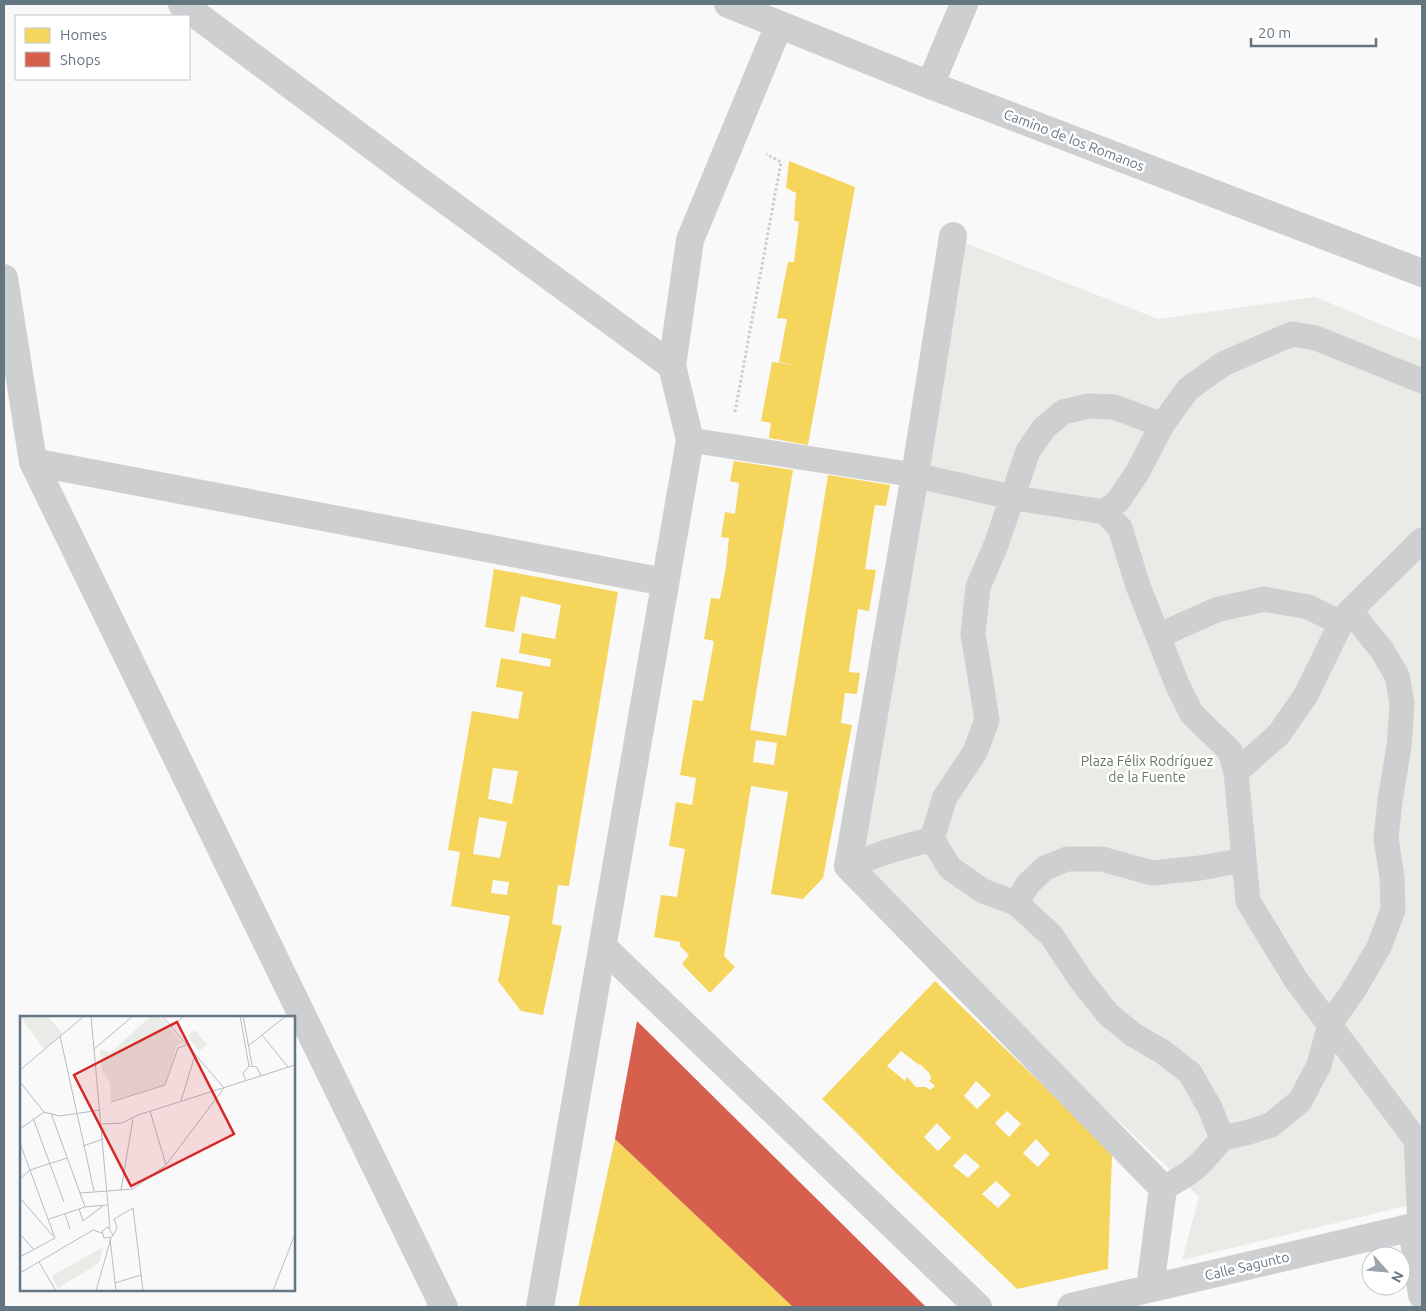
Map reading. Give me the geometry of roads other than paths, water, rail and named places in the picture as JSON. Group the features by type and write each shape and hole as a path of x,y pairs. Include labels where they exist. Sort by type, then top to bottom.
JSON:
{"street":[{"path":"182,4 672,366"},
{"name":"Camino de los Romanos","path":"728,4 930,84 1422,273"},
{"path":"930,84 964,4"},
{"path":"540,1307 690,440 672,366 690,240 779,25"},
{"path":"848,866 915,474 953,236"},
{"path":"4,278 34,462 444,1307"},
{"path":"1105,512 1118,501 1137,473 1162,425 1188,389 1223,364 1292,334 1316,338 1422,381"},
{"path":"1162,425 1114,407 1089,406 1063,412 1044,428 1028,450 996,545 978,587 973,634 986,720 975,752 945,797 932,839 950,868 983,891 1016,903 1050,935 1081,980 1108,1014 1132,1034 1163,1052 1190,1073 1210,1108 1222,1138"},
{"path":"690,440 915,474 1012,497 1105,512 1120,528 1138,586 1177,684 1192,714 1230,751 1236,772 1248,901 1296,980 1416,1140 1422,1295"},
{"path":"34,462 665,582"},
{"path":"1236,772 1279,734 1306,695 1346,617 1422,540"},
{"path":"1158,636 1216,610 1264,599 1308,607 1346,617 1382,650 1397,676 1402,704 1399,747 1386,838 1392,878 1393,910 1378,947 1355,988 1330,1024 1319,1065 1300,1101 1271,1125 1222,1138 1204,1162 1185,1177 1163,1188"},
{"path":"848,866 889,851 932,839"},
{"path":"1016,903 1029,883 1045,868 1066,859 1102,859 1152,873 1200,868 1244,860"},
{"path":"848,866 1163,1188"},
{"path":"603,947 978,1307"},
{"path":"1150,1288 1163,1188"},
{"name":"Calle Sagunto","path":"1071,1307 1418,1226"}],"park label":[{"name":"Plaza Félix Rodríguez de la Fuente","path":"1147,770"}]}
